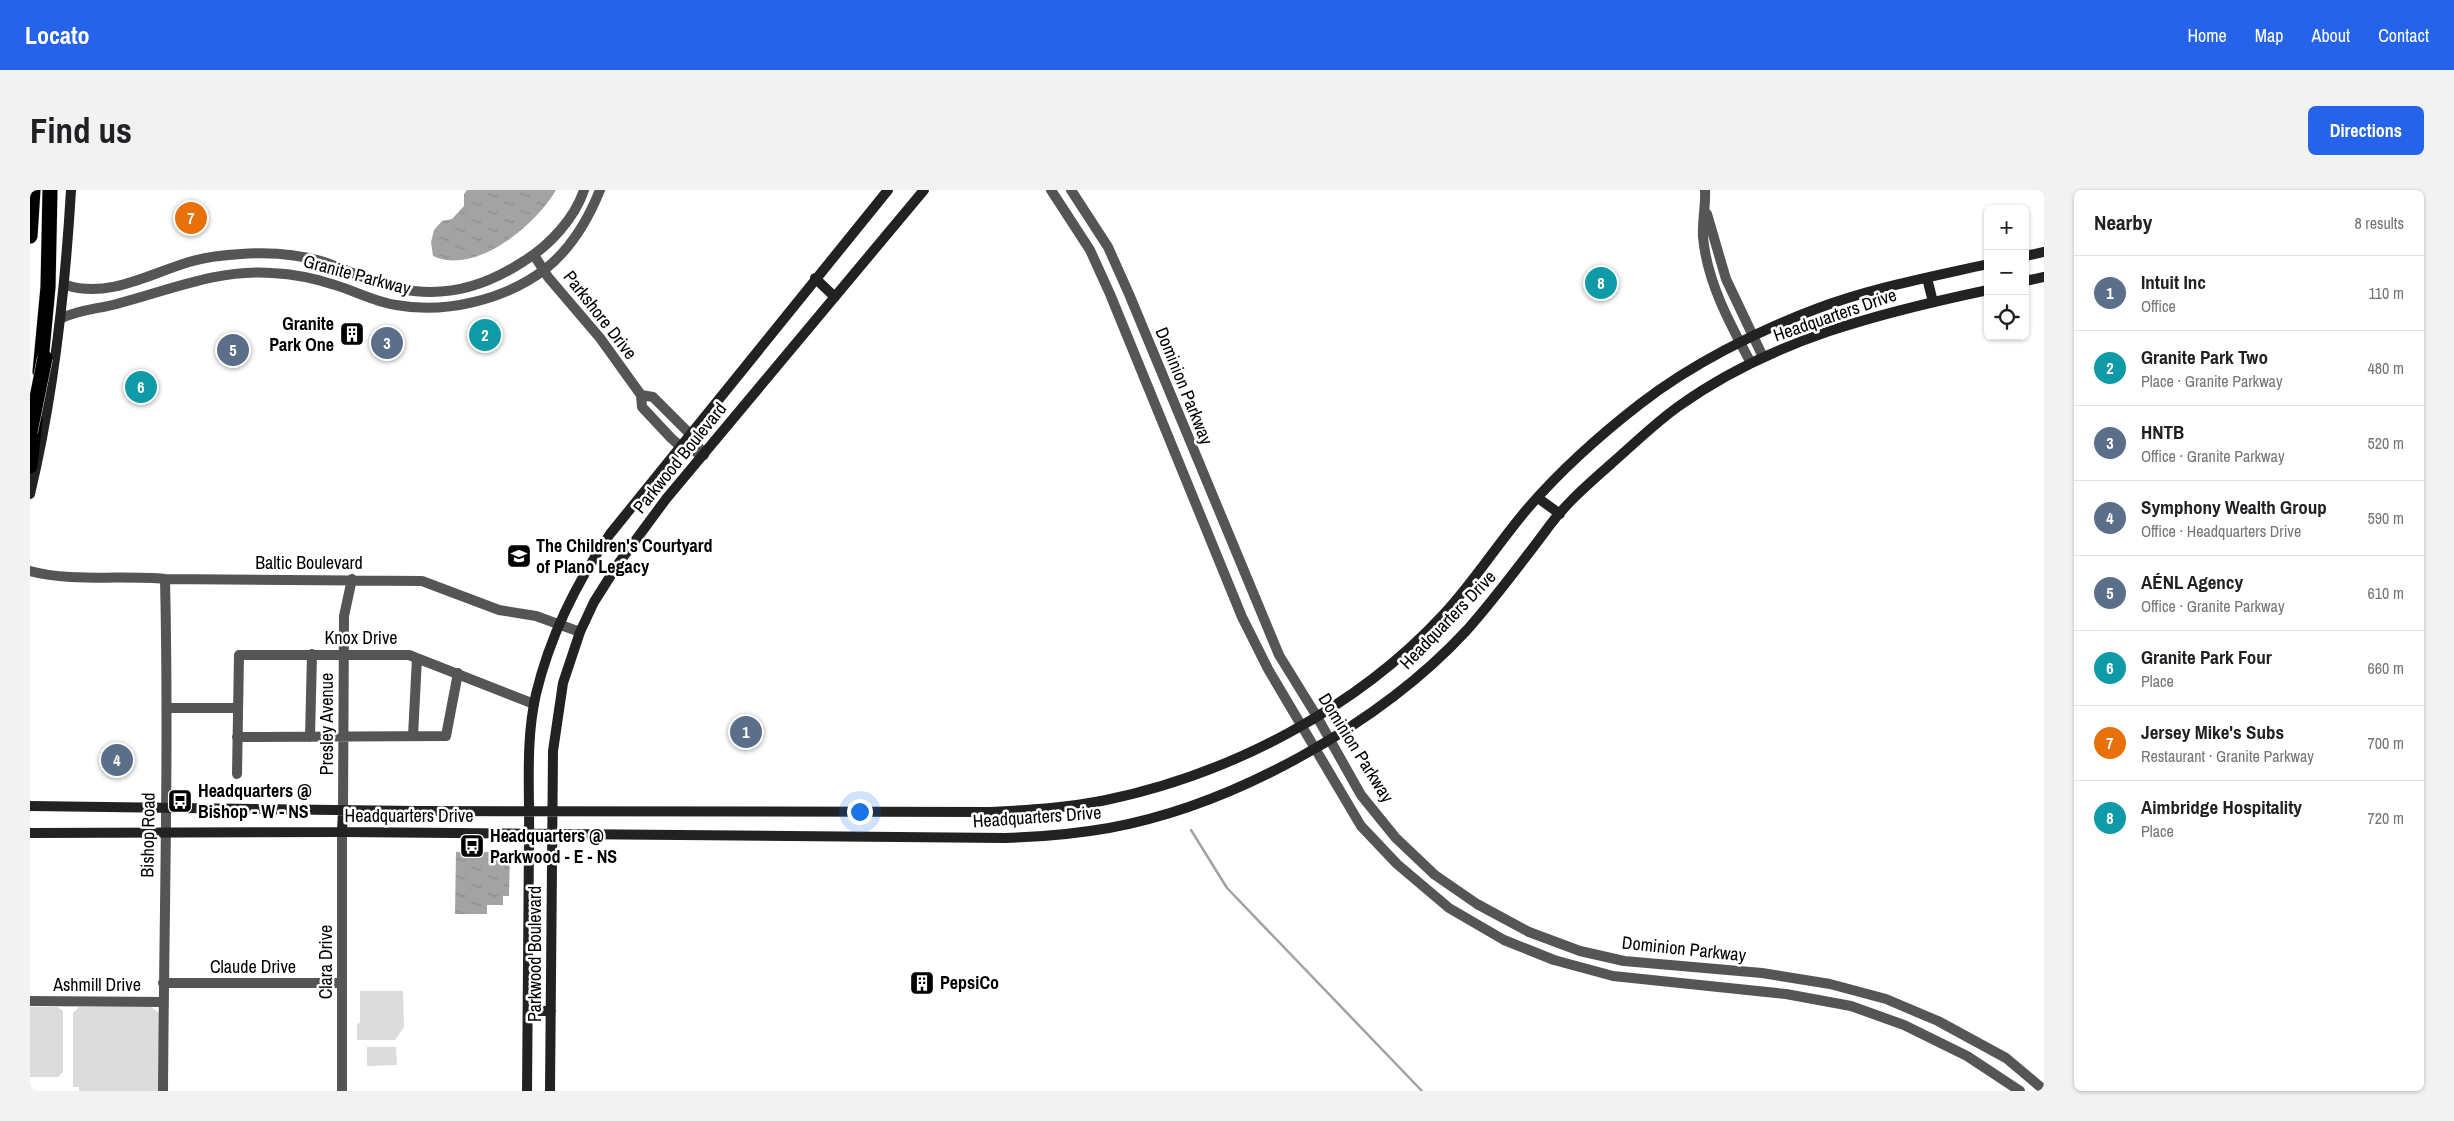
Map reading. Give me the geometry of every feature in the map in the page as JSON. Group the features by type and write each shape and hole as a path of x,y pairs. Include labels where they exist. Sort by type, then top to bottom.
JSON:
{"highway":[{"path":"30,236 33,190"},
{"path":"30,466 48,287 50,190"},
{"path":"30,432 45,358 55,281 59,190"}],"main road":[{"path":"30,494 55,372 66,285 71,190"},
{"name":"Parkwood Boulevard","path":"527,1091 530,756 534,704 544,666 560,624 583,575 599,550 680,446 888,190"},
{"name":"Parkwood Boulevard","path":"550,1091 553,751 565,675 580,632 594,602 629,548 924,190"},
{"path":"2029,255 2044,252"},
{"name":"Headquarters Drive","path":"30,806 343,810 989,812 1056,807 1106,800 1202,771 1244,753 1301,724 1379,674 1430,628 1483,568 1538,498 1590,445 1642,402 1671,382 1753,336 1817,308 1927,278 1984,265"},
{"path":"2029,280 2044,277"},
{"path":"815,278 835,296"},
{"path":"1927,278 1933,302"},
{"name":"Headquarters Drive","path":"30,833 342,832 969,838 1055,835 1112,827 1190,806 1262,776 1315,748 1386,702 1439,658 1492,601 1560,514 1636,441 1677,407 1751,363 1800,341 1858,320 1984,291"},
{"path":"1538,498 1560,514"},
{"path":"342,832 343,810"},
{"path":"528,1011 551,1011"}],"street":[{"name":"Granite Parkway","path":"66,285 79,289 119,286 176,266 210,257 240,254 277,254 322,262 382,284 413,291 447,291 479,285 534,255 559,230 573,212 584,190"},
{"name":"Granite Parkway","path":"62,318 78,310 120,303 183,283 237,273 297,275 335,285 378,301 412,307 448,306 485,299 506,291 544,270 571,242 592,211 600,190"},
{"name":"Dominion Parkway","path":"1051,190 1090,250 1110,294 1262,659 1361,826 1397,864 1449,908 1504,940 1554,960 1613,976 1674,984 1786,994 1851,1006 1904,1025 1967,1056 2020,1091"},
{"name":"Dominion Parkway","path":"1072,190 1108,247 1129,294 1279,656 1316,715 1361,795 1395,837 1435,875 1477,904 1529,932 1580,951 1624,961 1762,973 1830,984 1886,999 1938,1021 2006,1058 2040,1090"},
{"path":"1706,190 1703,234 1705,256 1713,282 1751,363"},
{"path":"1071,220 1086,211"},
{"path":"1706,211 1726,279 1763,357"},
{"name":"Parkshore Drive","path":"534,255 544,270 600,338 641,395 642,407 680,446 704,455"},
{"path":"297,275 300,257"},
{"path":"176,266 183,283"},
{"path":"412,307 413,291"},
{"name":"Parkshore Drive","path":"641,395 652,397 690,434 704,455"},
{"path":"1216,551 1232,544"},
{"name":"Baltic Boulevard","path":"30,571 62,576 422,581 499,610 536,616 580,632"},
{"name":"Bishop Road","path":"163,1091 164,808 168,708 166,578"},
{"name":"Presley Avenue","path":"343,810 344,616 352,579"},
{"path":"310,737 312,654"},
{"name":"Knox Drive","path":"238,708 239,655 312,654 394,654 418,658 534,704"},
{"path":"414,736 418,658"},
{"path":"237,737 446,736 458,673"},
{"path":"168,708 238,708 237,774"},
{"name":"Clara Drive","path":"342,832 342,1091"},
{"path":"1674,984 1675,966"},
{"name":"Claude Drive","path":"163,983 342,983"},
{"path":"1851,1006 1855,991"},
{"name":"Ashmill Drive","path":"30,1001 163,1002"}],"shaded area":[{"path":"360,991 403,991 404,1027 395,1040 357,1040 357,1024 360,1023"},
{"path":"30,1007 57,1007 63,1011 63,1072 58,1077 30,1077"},
{"path":"79,1007 151,1007 159,1013 158,1091 79,1091 79,1087 73,1087 73,1013"},
{"path":"367,1047 396,1047 397,1065 367,1066"}],"water":[{"path":"467,190 556,190 547,204 534,218 503,244 467,259 450,260 433,256 431,242 434,230 442,221 452,219 464,206 464,194"},
{"path":"456,852 510,852 509,896 503,896 503,905 487,905 487,914 455,914"}],"waterway":[{"path":"1191,830 1227,888 1422,1091"}],"place":[{"name":"Jersey Mike's Subs","path":"191,218"},
{"name":"Aimbridge Hospitality","path":"1601,283"},
{"name":"Granite Park One","path":"352,334"},
{"name":"Granite Park Two","path":"485,335"},
{"name":"HNTB","path":"387,343"},
{"name":"AÉNL Agency","path":"233,350"},
{"name":"Granite Park Four","path":"141,387"},
{"name":"The Children's Courtyard of Plano Legacy","path":"519,556"},
{"name":"Intuit Inc","path":"746,732"},
{"name":"Symphony Wealth Group","path":"117,760"},
{"name":"Headquarters @ Bishop - W - NS","path":"180,801"},
{"name":"Headquarters @ Parkwood - E - NS","path":"472,846"},
{"name":"PepsiCo","path":"922,983"}]}
